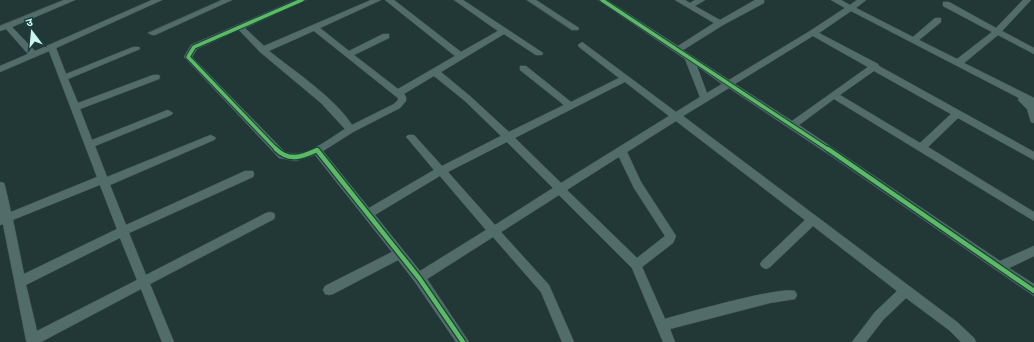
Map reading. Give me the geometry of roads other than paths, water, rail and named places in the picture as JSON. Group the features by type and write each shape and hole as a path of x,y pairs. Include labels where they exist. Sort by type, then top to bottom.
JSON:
{"street":[{"path":"33,54 3,27 71,0"},
{"path":"0,69 156,0"},
{"path":"152,33 228,0"},
{"path":"302,0 194,47 188,57 282,155 291,159 303,157 317,150 350,130 397,106 402,101 402,97 350,54 314,27"},
{"path":"263,50 377,0"},
{"path":"389,0 462,57"},
{"path":"458,0 504,31 539,52"},
{"path":"531,0 575,28"},
{"path":"602,0 728,85 837,155 1034,291"},
{"path":"680,0 720,23"},
{"path":"690,6 701,0"},
{"path":"677,50 720,23 761,0"},
{"path":"835,0 1034,102"},
{"path":"420,278 705,98 813,33 862,0"},
{"path":"936,0 948,2 997,32 1034,51"},
{"path":"958,63 997,32 1028,0 1034,2"},
{"path":"914,40 938,20"},
{"path":"240,27 263,50 331,107 348,125 350,130"},
{"path":"397,94 504,31"},
{"path":"813,33 875,66 1034,156"},
{"path":"350,54 386,36"},
{"path":"582,45 624,79 677,117 952,326 970,342"},
{"path":"51,46 168,342"},
{"path":"63,78 136,50"},
{"path":"689,58 705,98"},
{"path":"792,126 875,66"},
{"path":"523,68 571,106"},
{"path":"435,72 468,99 508,137 636,265 670,342"},
{"path":"75,108 156,77"},
{"path":"368,214 441,171 624,79"},
{"path":"1013,92 1031,108 1034,120"},
{"path":"834,95 1034,217"},
{"path":"89,145 168,113"},
{"path":"920,148 957,113"},
{"path":"410,137 495,230 546,289 568,342"},
{"path":"3,219 104,181 211,138"},
{"path":"317,150 420,278 463,342"},
{"path":"622,151 630,172 671,236 669,240 636,265"},
{"path":"20,282 123,231 249,174"},
{"path":"0,186 3,219 20,282 33,341 270,216"},
{"path":"766,264 813,220"},
{"path":"999,267 1034,251"},
{"path":"329,290 400,253"},
{"path":"858,342 879,316 905,291"},
{"path":"663,325 770,298 791,296"}]}
